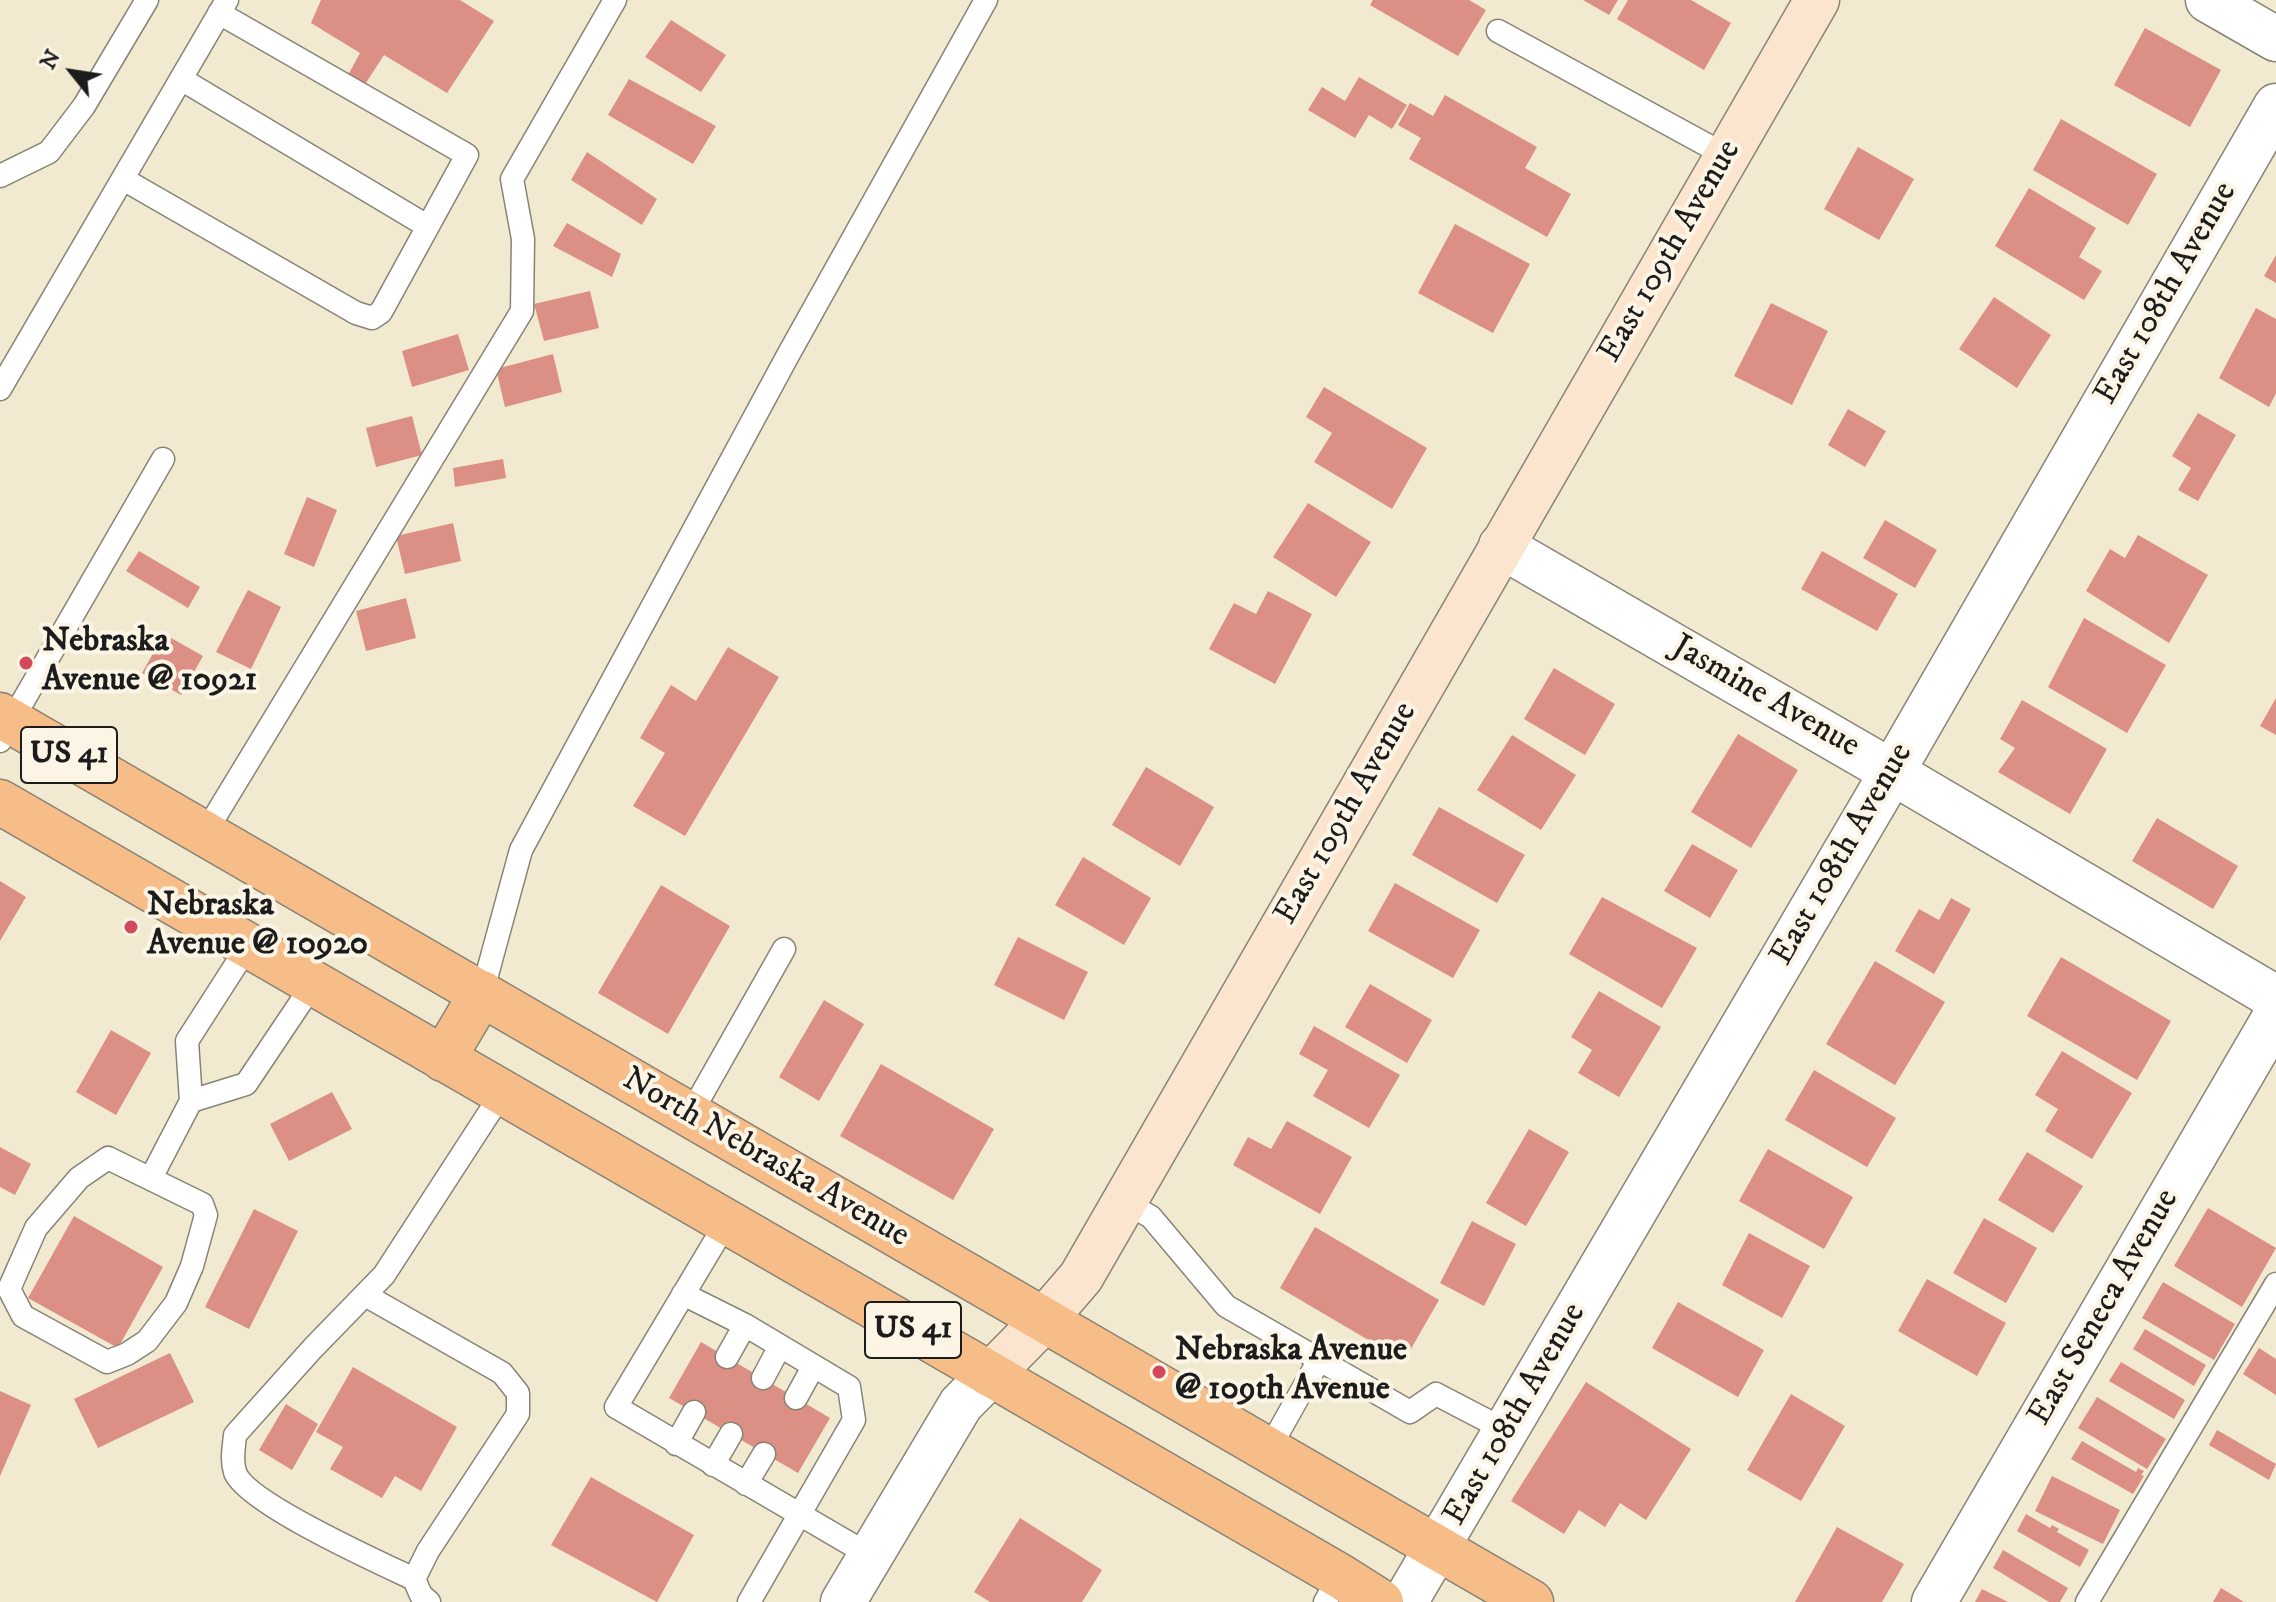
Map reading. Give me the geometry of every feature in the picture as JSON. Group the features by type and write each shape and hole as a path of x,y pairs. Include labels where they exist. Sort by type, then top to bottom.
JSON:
{"main road":[{"name":"North Nebraska Avenue","path":"4,726 205,833 1531,1602"},
{"name":"US 41","path":"0,802 990,1375 1333,1589 1381,1602"},
{"path":"443,1059 482,993"}],"street":[{"name":"East 109th Avenue","path":"843,1602 961,1404 1044,1320 1081,1277 1817,0"},
{"path":"2208,0 2276,39"},
{"name":"East 108th Avenue","path":"1405,1602 1892,772 2276,106"},
{"name":"Jasmine Avenue","path":"1501,546 2276,998"},
{"name":"East Seneca Avenue","path":"1934,1602 2276,1015"}],"lane":[{"path":"0,176 49,152 84,106 147,0"},
{"path":"205,833 522,311 523,239 512,179 615,0"},
{"path":"482,993 521,850 787,357 986,0"},
{"path":"0,389 223,7 467,155 381,312 372,318 356,313 123,179"},
{"path":"1498,31 1727,156"},
{"path":"181,79 427,226"},
{"path":"4,726 163,459"},
{"path":"151,1178 191,1101 187,1041 248,946"},
{"path":"690,1115 784,949"},
{"path":"191,1101 246,1084 313,984"},
{"path":"429,1602 421,1595 414,1579 324,1537 250,1490 235,1474 235,1435 384,1275 502,1093"},
{"path":"108,1158 151,1178 202,1204 206,1215 192,1266 176,1303 147,1341 107,1362 23,1316 9,1289 36,1228 79,1178 108,1158"},
{"path":"1124,1201 1151,1217 1226,1306 1410,1412 1436,1394 1507,1431"},
{"path":"726,1223 616,1407 871,1556"},
{"path":"2087,1602 2276,1284"},
{"path":"683,1294 745,1325 849,1387 854,1420 749,1602"},
{"path":"365,1295 502,1373 518,1393 518,1414 428,1551 414,1579"},
{"path":"727,1357 745,1325"},
{"path":"763,1378 780,1346"},
{"path":"1269,1449 1319,1360"},
{"path":"796,1398 813,1367"},
{"path":"676,1444 694,1412"},
{"path":"713,1465 731,1434"},
{"path":"746,1484 764,1454"}],"building":[{"path":"321,0 460,0 494,21 447,93 384,55 364,86 348,75 360,53 311,23"},
{"path":"1373,0 1469,0 1486,10 1458,56 1370,5"},
{"path":"1583,0 1618,0 1609,15"},
{"path":"1628,0 1691,0 1731,23 1704,70 1617,19"},
{"path":"671,20 726,55 701,92 645,57"},
{"path":"2145,28 2221,70 2190,127 2114,85"},
{"path":"1359,77 1407,105 1392,129 1369,115 1355,138 1308,110 1322,87 1345,101"},
{"path":"629,79 716,126 693,164 608,115"},
{"path":"1445,95 1537,147 1525,168 1571,194 1547,237 1409,159 1421,138 1398,125 1410,103 1433,116"},
{"path":"2061,119 2157,174 2128,225 2033,170"},
{"path":"1858,147 1914,179 1879,240 1824,209"},
{"path":"587,152 657,199 642,225 571,180"},
{"path":"2029,188 2096,228 2079,257 2102,271 2084,300 1995,246"},
{"path":"567,223 621,254 612,277 553,246"},
{"path":"1455,224 1530,264 1493,333 1418,293"},
{"path":"2276,255 2276,283 2264,276"},
{"path":"590,291 599,328 544,341 534,304"},
{"path":"1994,297 2051,335 2017,388 1959,349"},
{"path":"1771,303 1828,331 1792,405 1734,376"},
{"path":"2256,308 2276,319 2276,393 2269,407 2219,378"},
{"path":"458,334 469,370 412,387 402,351"},
{"path":"553,354 562,392 505,407 496,369"},
{"path":"1324,387 1427,448 1392,509 1314,462 1332,433 1306,417"},
{"path":"1848,409 1886,431 1865,467 1828,445"},
{"path":"2198,413 2236,435 2198,501 2178,490 2191,468 2172,456"},
{"path":"412,416 422,455 376,467 366,428"},
{"path":"503,459 506,478 455,487 453,468"},
{"path":"307,497 337,510 314,567 284,554"},
{"path":"1308,503 1371,542 1336,597 1273,557"},
{"path":"1885,520 1937,550 1915,588 1863,558"},
{"path":"453,523 461,561 405,574 396,536"},
{"path":"2138,535 2208,575 2169,643 2086,591 2110,549 2125,558"},
{"path":"139,551 200,587 188,608 126,571"},
{"path":"1822,551 1898,594 1877,631 1801,589"},
{"path":"248,590 281,607 251,669 216,652"},
{"path":"1268,591 1312,614 1275,684 1209,649 1234,603 1256,614"},
{"path":"406,598 416,638 366,651 356,611"},
{"path":"2084,618 2166,665 2127,733 2048,687"},
{"path":"164,634 203,656 181,695 142,673"},
{"path":"728,647 779,677 685,836 633,806 665,753 640,738 671,685 696,701"},
{"path":"1554,668 1615,704 1585,755 1524,719"},
{"path":"2276,698 2276,735 2260,726"},
{"path":"2022,700 2107,749 2070,814 1998,772 2015,748 2000,739"},
{"path":"1738,734 1798,770 1751,848 1691,812"},
{"path":"1512,735 1576,775 1541,830 1477,790"},
{"path":"1146,767 1214,807 1180,866 1112,825"},
{"path":"1439,807 1525,855 1497,903 1412,855"},
{"path":"2157,818 2238,866 2213,909 2132,861"},
{"path":"1692,844 1738,870 1710,918 1664,891"},
{"path":"1083,857 1151,898 1124,945 1055,905"},
{"path":"0,881 26,897 0,941"},
{"path":"1395,883 1480,930 1453,978 1368,931"},
{"path":"661,885 730,926 668,1034 598,993"},
{"path":"1602,897 1697,948 1662,1008 1569,954"},
{"path":"1951,898 1971,909 1934,974 1895,951 1919,909 1939,920"},
{"path":"1018,937 1088,972 1064,1020 994,985"},
{"path":"2061,957 2171,1021 2137,1080 2027,1016"},
{"path":"1875,961 1945,1002 1895,1085 1826,1044"},
{"path":"1370,984 1432,1020 1407,1063 1345,1027"},
{"path":"1599,991 1661,1027 1619,1097 1578,1073 1592,1050 1571,1037"},
{"path":"824,1000 864,1024 819,1101 779,1077"},
{"path":"1314,1026 1400,1075 1369,1128 1313,1096 1328,1070 1299,1054"},
{"path":"111,1030 151,1053 116,1115 76,1092"},
{"path":"2062,1051 2132,1093 2092,1159 2045,1131 2058,1109 2035,1095"},
{"path":"881,1064 994,1129 953,1200 840,1136"},
{"path":"1814,1070 1896,1118 1867,1167 1785,1120"},
{"path":"332,1092 352,1129 289,1161 270,1124"},
{"path":"1287,1121 1352,1157 1320,1214 1233,1165 1248,1137 1271,1149"},
{"path":"1529,1129 1569,1152 1526,1226 1486,1203"},
{"path":"0,1147 31,1164 15,1195 0,1187"},
{"path":"1768,1149 1853,1197 1824,1249 1739,1201"},
{"path":"2027,1152 2083,1186 2053,1233 1998,1200"},
{"path":"2208,1208 2276,1248 2242,1307 2174,1266"},
{"path":"254,1209 298,1231 249,1329 205,1307"},
{"path":"74,1216 163,1267 118,1348 28,1298"},
{"path":"1984,1218 2037,1248 2006,1303 1953,1273"},
{"path":"1472,1221 1516,1244 1484,1306 1440,1283"},
{"path":"1315,1227 1439,1300 1404,1361 1280,1288"},
{"path":"1749,1233 1810,1266 1782,1318 1722,1285"},
{"path":"1927,1279 2006,1323 1977,1376 1898,1331"},
{"path":"2163,1282 2235,1324 2214,1360 2142,1318"},
{"path":"1678,1302 1764,1350 1738,1397 1652,1348"},
{"path":"2145,1329 2206,1365 2194,1386 2133,1349"},
{"path":"701,1342 830,1418 798,1473 669,1398"},
{"path":"2259,1348 2276,1359 2276,1395 2243,1374"},
{"path":"170,1353 194,1402 98,1448 74,1399"},
{"path":"2121,1362 2185,1400 2174,1419 2109,1381"},
{"path":"353,1367 457,1427 421,1491 395,1476 382,1498 330,1469 343,1447 316,1432"},
{"path":"1586,1382 1691,1449 1646,1520 1620,1503 1605,1527 1579,1510 1564,1534 1511,1501"},
{"path":"0,1391 31,1405 0,1476"},
{"path":"1791,1394 1845,1426 1801,1501 1747,1470"},
{"path":"2097,1397 2166,1439 2147,1469 2078,1428"},
{"path":"286,1404 318,1424 292,1470 259,1450"},
{"path":"2217,1430 2276,1464 2269,1480 2209,1445"},
{"path":"2082,1441 2136,1472 2138,1468 2144,1471 2133,1494 2071,1459"},
{"path":"2052,1476 2120,1510 2103,1544 2035,1511"},
{"path":"591,1477 694,1535 657,1602 551,1545"},
{"path":"2026,1514 2050,1528 2052,1525 2059,1529 2057,1532 2089,1550 2080,1567 2017,1531"},
{"path":"1020,1518 1102,1570 1082,1602 990,1602 974,1592"},
{"path":"1837,1527 1904,1564 1882,1602 1795,1602"},
{"path":"2003,1550 2068,1588 2060,1602 2049,1602 1993,1568"},
{"path":"2221,1588 2244,1602 2213,1602"},
{"path":"1982,1589 2008,1602 1975,1602"}],"place":[{"name":"Nebraska Avenue @ 10921","path":"26,663"},
{"name":"Nebraska Avenue @ 10920","path":"131,927"},
{"name":"Nebraska Avenue @ 109th Avenue","path":"1159,1372"}]}
